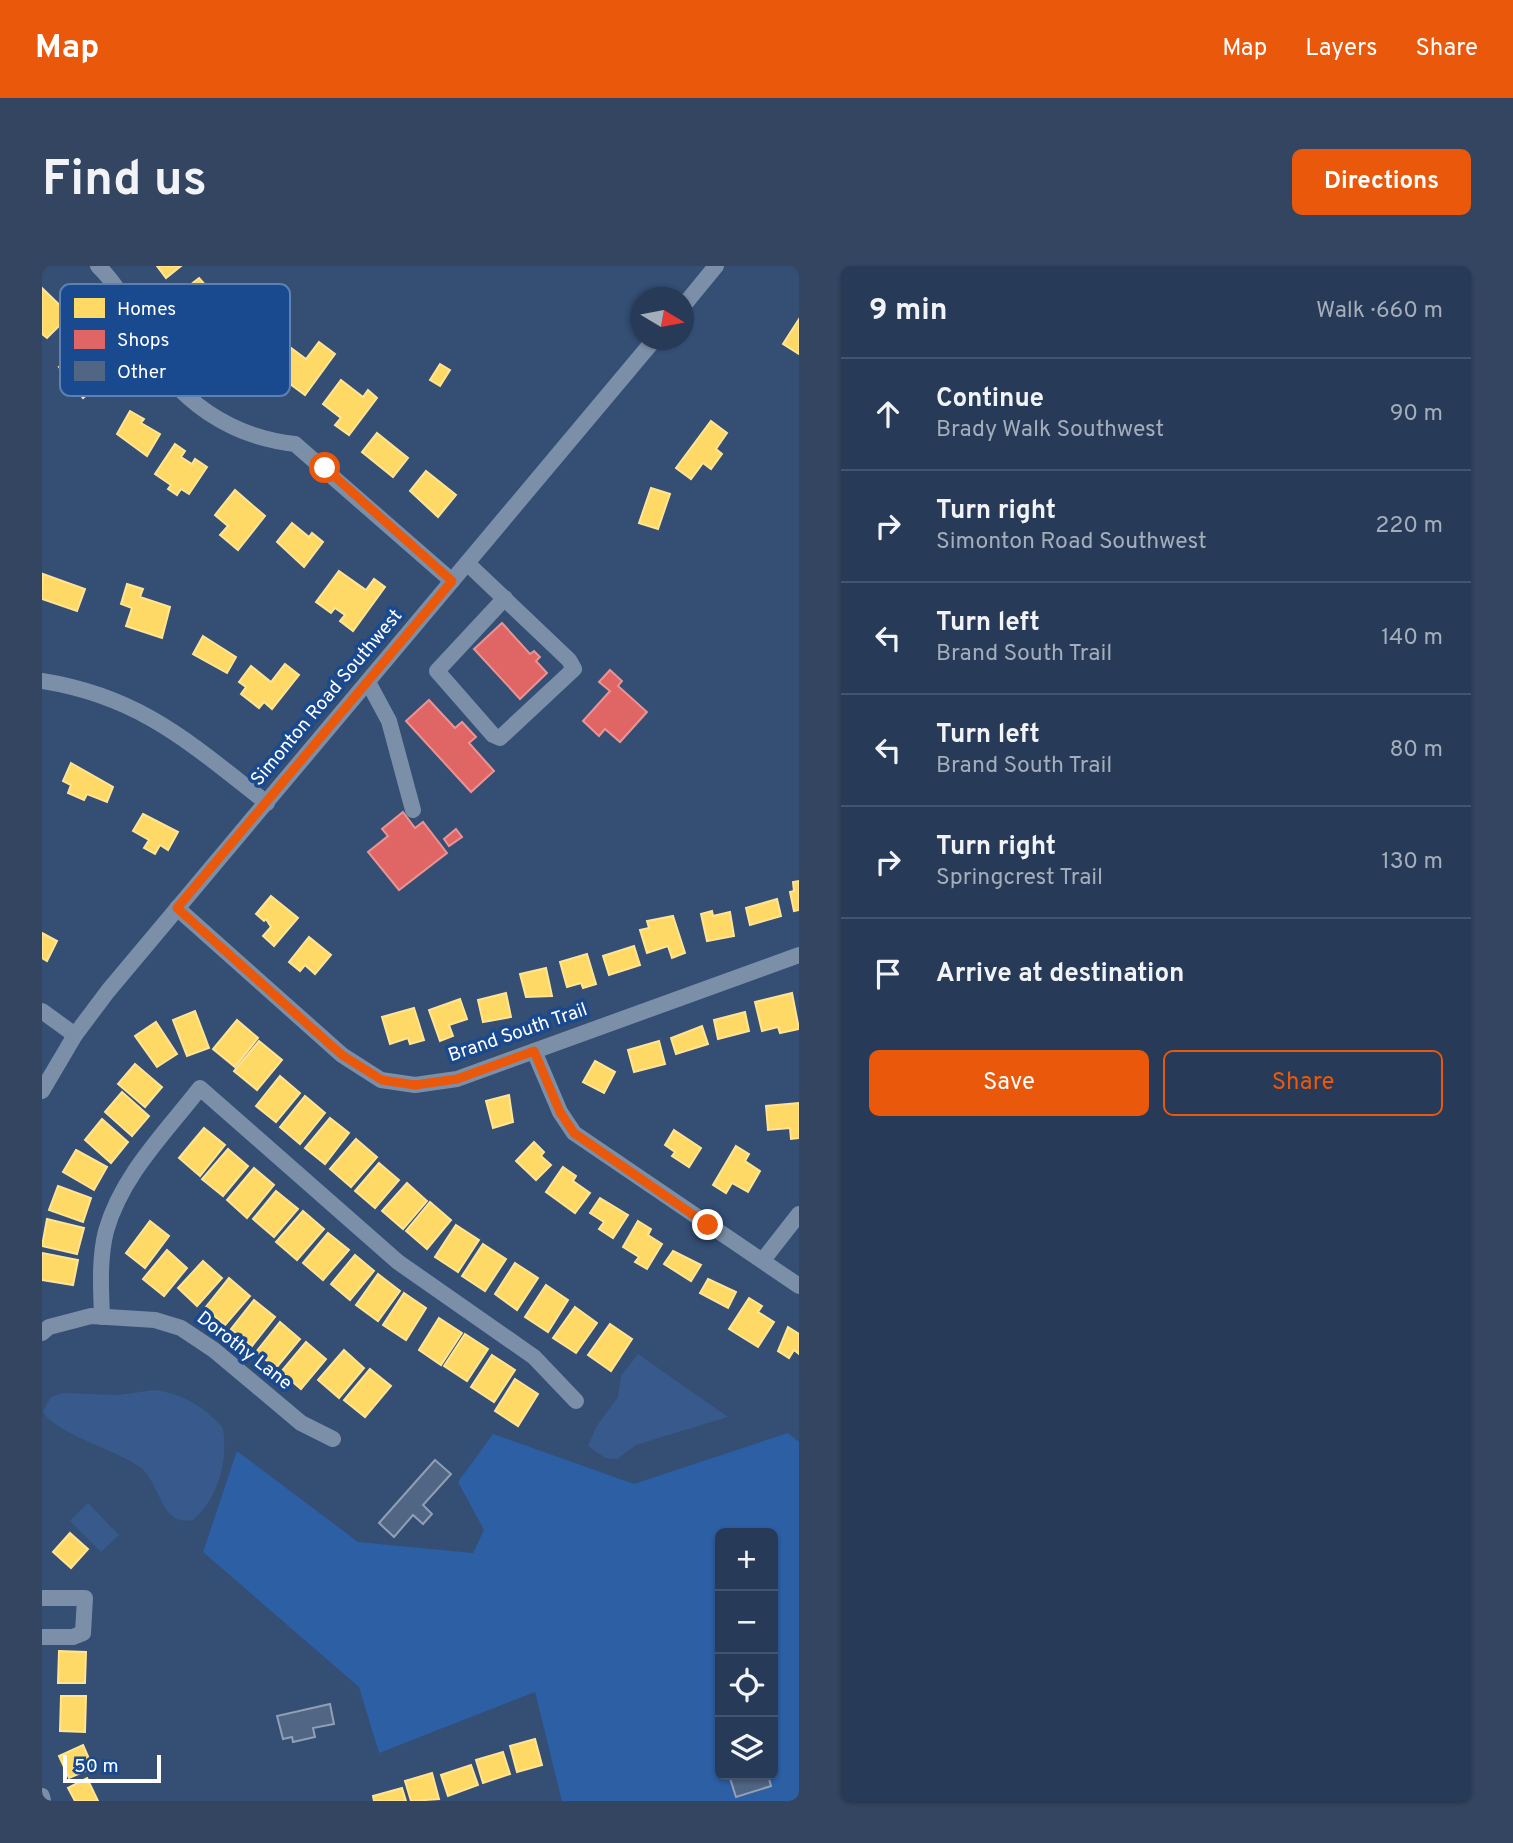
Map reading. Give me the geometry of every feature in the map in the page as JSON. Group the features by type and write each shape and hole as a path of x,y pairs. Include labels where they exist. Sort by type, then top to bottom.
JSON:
{"street":[{"path":"98,266 116,284"},
{"path":"694,292 716,266"},
{"name":"Simonton Road Southwest","path":"42,1091 75,1035 177,908 646,350"},
{"path":"188,396 230,428 268,441 295,444 452,581"},
{"path":"467,563 505,598 569,660 574,669 500,738 493,735 437,671 505,598"},
{"path":"42,681 125,704 158,721 174,730 267,803"},
{"path":"368,682 389,721 413,810"},
{"name":"Brand South Trail","path":"177,908 342,1055 382,1080 415,1085 457,1079 799,955"},
{"path":"42,1011 75,1035"},
{"path":"534,1051 560,1112 574,1133 799,1286"},
{"path":"102,1317 103,1250 122,1193 152,1148 200,1088 398,1262 534,1357 576,1401"},
{"path":"763,1260 799,1214"},
{"name":"Dorothy Lane","path":"42,1333 49,1327 80,1319 102,1317 155,1320 181,1328 214,1350 301,1423 333,1439"},
{"path":"42,1598 85,1598 83,1633 73,1637 42,1637"},
{"path":"42,1796 43,1801"}],"shaded area":[{"path":"638,1354 728,1417 636,1445 617,1459 605,1458 588,1446 596,1427 618,1397 621,1376"},
{"path":"155,1390 192,1402 223,1428 224,1453 220,1478 209,1501 193,1520 182,1520 167,1511 148,1475 141,1468 59,1427 43,1411 51,1397 62,1393 118,1395"},
{"path":"788,1433 799,1442 799,1801 562,1801 535,1692 379,1753 359,1687 203,1552 237,1451 358,1542 473,1553 484,1530 458,1482 493,1434 634,1484"},
{"path":"88,1503 119,1535 101,1552 70,1521"}],"building: Homes":[{"path":"157,266 181,266 166,278"},
{"path":"199,278 204,284 191,284"},
{"path":"42,288 60,305 60,325 47,338 42,334"},
{"path":"799,319 799,354 783,344"},
{"path":"319,342 335,354 305,395 290,384 290,349 306,359"},
{"path":"440,364 450,370 440,386 430,380"},
{"path":"341,380 363,397 368,390 377,398 349,435 335,425 341,418 323,404"},
{"path":"130,411 144,419 141,423 160,434 147,456 117,434"},
{"path":"711,421 727,433 716,449 722,454 711,469 703,463 691,479 676,468"},
{"path":"377,433 408,458 393,477 362,452"},
{"path":"175,444 185,451 181,457 192,464 195,459 207,467 189,494 181,489 177,495 168,489 171,485 155,474"},
{"path":"426,471 456,495 438,517 410,491"},
{"path":"651,488 670,494 658,529 639,523"},
{"path":"235,490 265,516 238,550 220,535 228,526 215,515"},
{"path":"292,523 309,537 312,533 323,542 304,567 277,542"},
{"path":"339,571 366,590 374,579 385,587 353,631 340,621 345,615 335,608 331,613 316,602"},
{"path":"43,574 85,589 77,611 42,599"},
{"path":"127,584 143,589 140,597 170,607 162,638 126,626 132,608 121,604"},
{"path":"203,636 236,657 227,673 193,654"},
{"path":"285,664 299,675 272,709 264,702 259,708 241,694 246,687 239,682 251,666 271,682"},
{"path":"71,763 113,787 107,802 87,794 84,800 68,793 71,785 63,781"},
{"path":"143,814 178,832 168,850 160,845 155,854 144,848 149,840 133,831"},
{"path":"799,881 799,910 794,911 790,892 794,891 793,882"},
{"path":"271,896 298,918 274,946 263,936 271,927 266,919 264,921 256,914"},
{"path":"777,899 781,916 750,925 746,908"},
{"path":"712,911 713,916 730,912 734,936 707,941 701,914"},
{"path":"673,916 685,953 672,958 668,946 647,953 640,930 649,928 647,921"},
{"path":"42,933 57,941 47,961 42,958"},
{"path":"309,937 331,955 315,974 305,965 300,971 289,962"},
{"path":"634,946 640,965 609,975 603,956"},
{"path":"587,954 596,984 583,988 581,983 567,987 560,962"},
{"path":"546,968 552,996 526,997 520,974"},
{"path":"506,993 511,1017 483,1022 478,1000"},
{"path":"792,993 799,1029 780,1033 778,1027 762,1031 755,1002"},
{"path":"460,999 467,1019 449,1025 453,1036 440,1041 429,1010"},
{"path":"414,1008 424,1040 410,1044 408,1038 390,1044 382,1017"},
{"path":"195,1011 209,1048 187,1056 173,1020"},
{"path":"745,1012 749,1031 718,1039 714,1020"},
{"path":"237,1020 258,1038 235,1067 213,1049"},
{"path":"156,1022 177,1054 157,1067 135,1036"},
{"path":"702,1026 708,1044 676,1054 671,1038"},
{"path":"259,1041 282,1060 257,1090 234,1071"},
{"path":"659,1041 665,1064 634,1072 628,1050"},
{"path":"595,1061 615,1072 604,1093 583,1082"},
{"path":"135,1064 162,1087 145,1107 118,1084"},
{"path":"280,1076 300,1093 276,1122 256,1106"},
{"path":"122,1092 149,1116 132,1136 105,1112"},
{"path":"509,1095 513,1122 493,1128 486,1101"},
{"path":"305,1096 325,1113 300,1144 280,1127"},
{"path":"799,1103 799,1138 791,1139 790,1128 768,1130 766,1106"},
{"path":"330,1118 349,1133 325,1164 305,1148"},
{"path":"102,1119 128,1142 111,1163 85,1140"},
{"path":"204,1128 225,1145 200,1176 179,1158"},
{"path":"674,1130 701,1148 689,1167 672,1156 675,1152 665,1145"},
{"path":"356,1139 377,1157 351,1187 330,1169"},
{"path":"534,1142 544,1152 541,1156 551,1165 536,1180 516,1161"},
{"path":"736,1146 749,1154 745,1161 760,1171 748,1192 732,1183 726,1193 713,1185"},
{"path":"228,1149 248,1166 223,1196 202,1179"},
{"path":"76,1150 107,1167 94,1190 63,1172"},
{"path":"379,1163 399,1180 375,1208 355,1191"},
{"path":"563,1167 576,1176 573,1181 590,1193 575,1213 546,1192"},
{"path":"254,1168 274,1185 247,1218 227,1200"},
{"path":"407,1183 427,1201 403,1229 382,1211"},
{"path":"58,1186 91,1198 83,1222 49,1210"},
{"path":"276,1191 298,1209 274,1237 253,1219"},
{"path":"600,1198 628,1215 613,1238 599,1229 604,1222 590,1213"},
{"path":"430,1202 451,1220 427,1249 406,1231"},
{"path":"303,1211 324,1229 297,1260 276,1242"},
{"path":"47,1219 84,1228 77,1254 42,1246"},
{"path":"150,1221 169,1236 145,1268 126,1253"},
{"path":"638,1221 651,1229 648,1235 662,1244 647,1269 635,1262 639,1257 623,1247"},
{"path":"456,1225 479,1240 458,1272 435,1257"},
{"path":"328,1233 349,1250 323,1280 303,1263"},
{"path":"483,1244 506,1259 485,1291 462,1276"},
{"path":"167,1250 187,1268 164,1296 143,1279"},
{"path":"673,1251 701,1265 691,1281 664,1264"},
{"path":"42,1253 78,1260 73,1285 42,1280"},
{"path":"355,1255 374,1271 350,1300 331,1284"},
{"path":"203,1261 222,1278 197,1306 178,1288"},
{"path":"515,1263 538,1278 517,1310 495,1294"},
{"path":"378,1274 400,1291 378,1321 356,1305"},
{"path":"229,1278 250,1296 225,1325 205,1308"},
{"path":"708,1279 736,1292 728,1308 700,1293"},
{"path":"546,1285 568,1300 548,1332 525,1317"},
{"path":"404,1293 426,1308 406,1340 383,1325"},
{"path":"749,1298 762,1306 758,1312 774,1322 758,1347 729,1329"},
{"path":"254,1300 275,1317 252,1346 231,1329"},
{"path":"575,1307 597,1323 576,1353 553,1338"},
{"path":"439,1318 462,1333 441,1365 419,1350"},
{"path":"280,1322 300,1339 276,1368 256,1352"},
{"path":"610,1324 632,1339 611,1371 588,1355"},
{"path":"788,1327 799,1334 799,1354 794,1350 789,1358 778,1351"},
{"path":"465,1334 488,1349 467,1381 444,1366"},
{"path":"306,1342 326,1359 301,1389 281,1372"},
{"path":"344,1350 364,1368 339,1398 318,1380"},
{"path":"492,1355 515,1370 494,1402 471,1387"},
{"path":"370,1369 391,1386 365,1417 344,1400"},
{"path":"515,1379 538,1394 518,1426 495,1411"},
{"path":"70,1533 88,1549 71,1568 53,1552"},
{"path":"59,1651 86,1652 85,1683 58,1683"},
{"path":"61,1696 86,1696 85,1732 60,1731"},
{"path":"535,1739 542,1765 517,1772 510,1746"},
{"path":"83,1745 93,1768 69,1778 59,1756"},
{"path":"503,1752 510,1774 483,1783 476,1760"},
{"path":"471,1765 478,1785 448,1796 441,1775"},
{"path":"432,1773 439,1799 411,1801 405,1781"},
{"path":"87,1778 98,1801 75,1801 68,1788"},
{"path":"402,1788 406,1801 374,1801 373,1796"}],"building: Shops":[{"path":"502,623 530,654 534,651 540,657 536,661 547,673 520,699 474,649"},
{"path":"610,670 622,681 618,686 647,712 620,742 605,729 599,736 583,721 610,691 599,682"},
{"path":"429,700 455,728 462,722 476,737 469,743 494,771 471,792 406,721"},
{"path":"403,812 415,828 423,822 447,853 399,890 368,852 388,836 382,829"},
{"path":"456,829 462,837 449,846 444,839"}],"building: Other":[{"path":"435,1460 451,1474 423,1505 432,1514 423,1524 413,1515 394,1537 379,1523"},
{"path":"330,1704 334,1724 313,1728 315,1737 293,1742 292,1737 283,1739 277,1716"},
{"path":"731,1780 769,1780 771,1786 736,1797"}],"route":[{"path":"325,468 452,581 177,908 224,953 342,1055 382,1080 415,1085 457,1079 534,1051 560,1112 574,1133 708,1225"}]}
